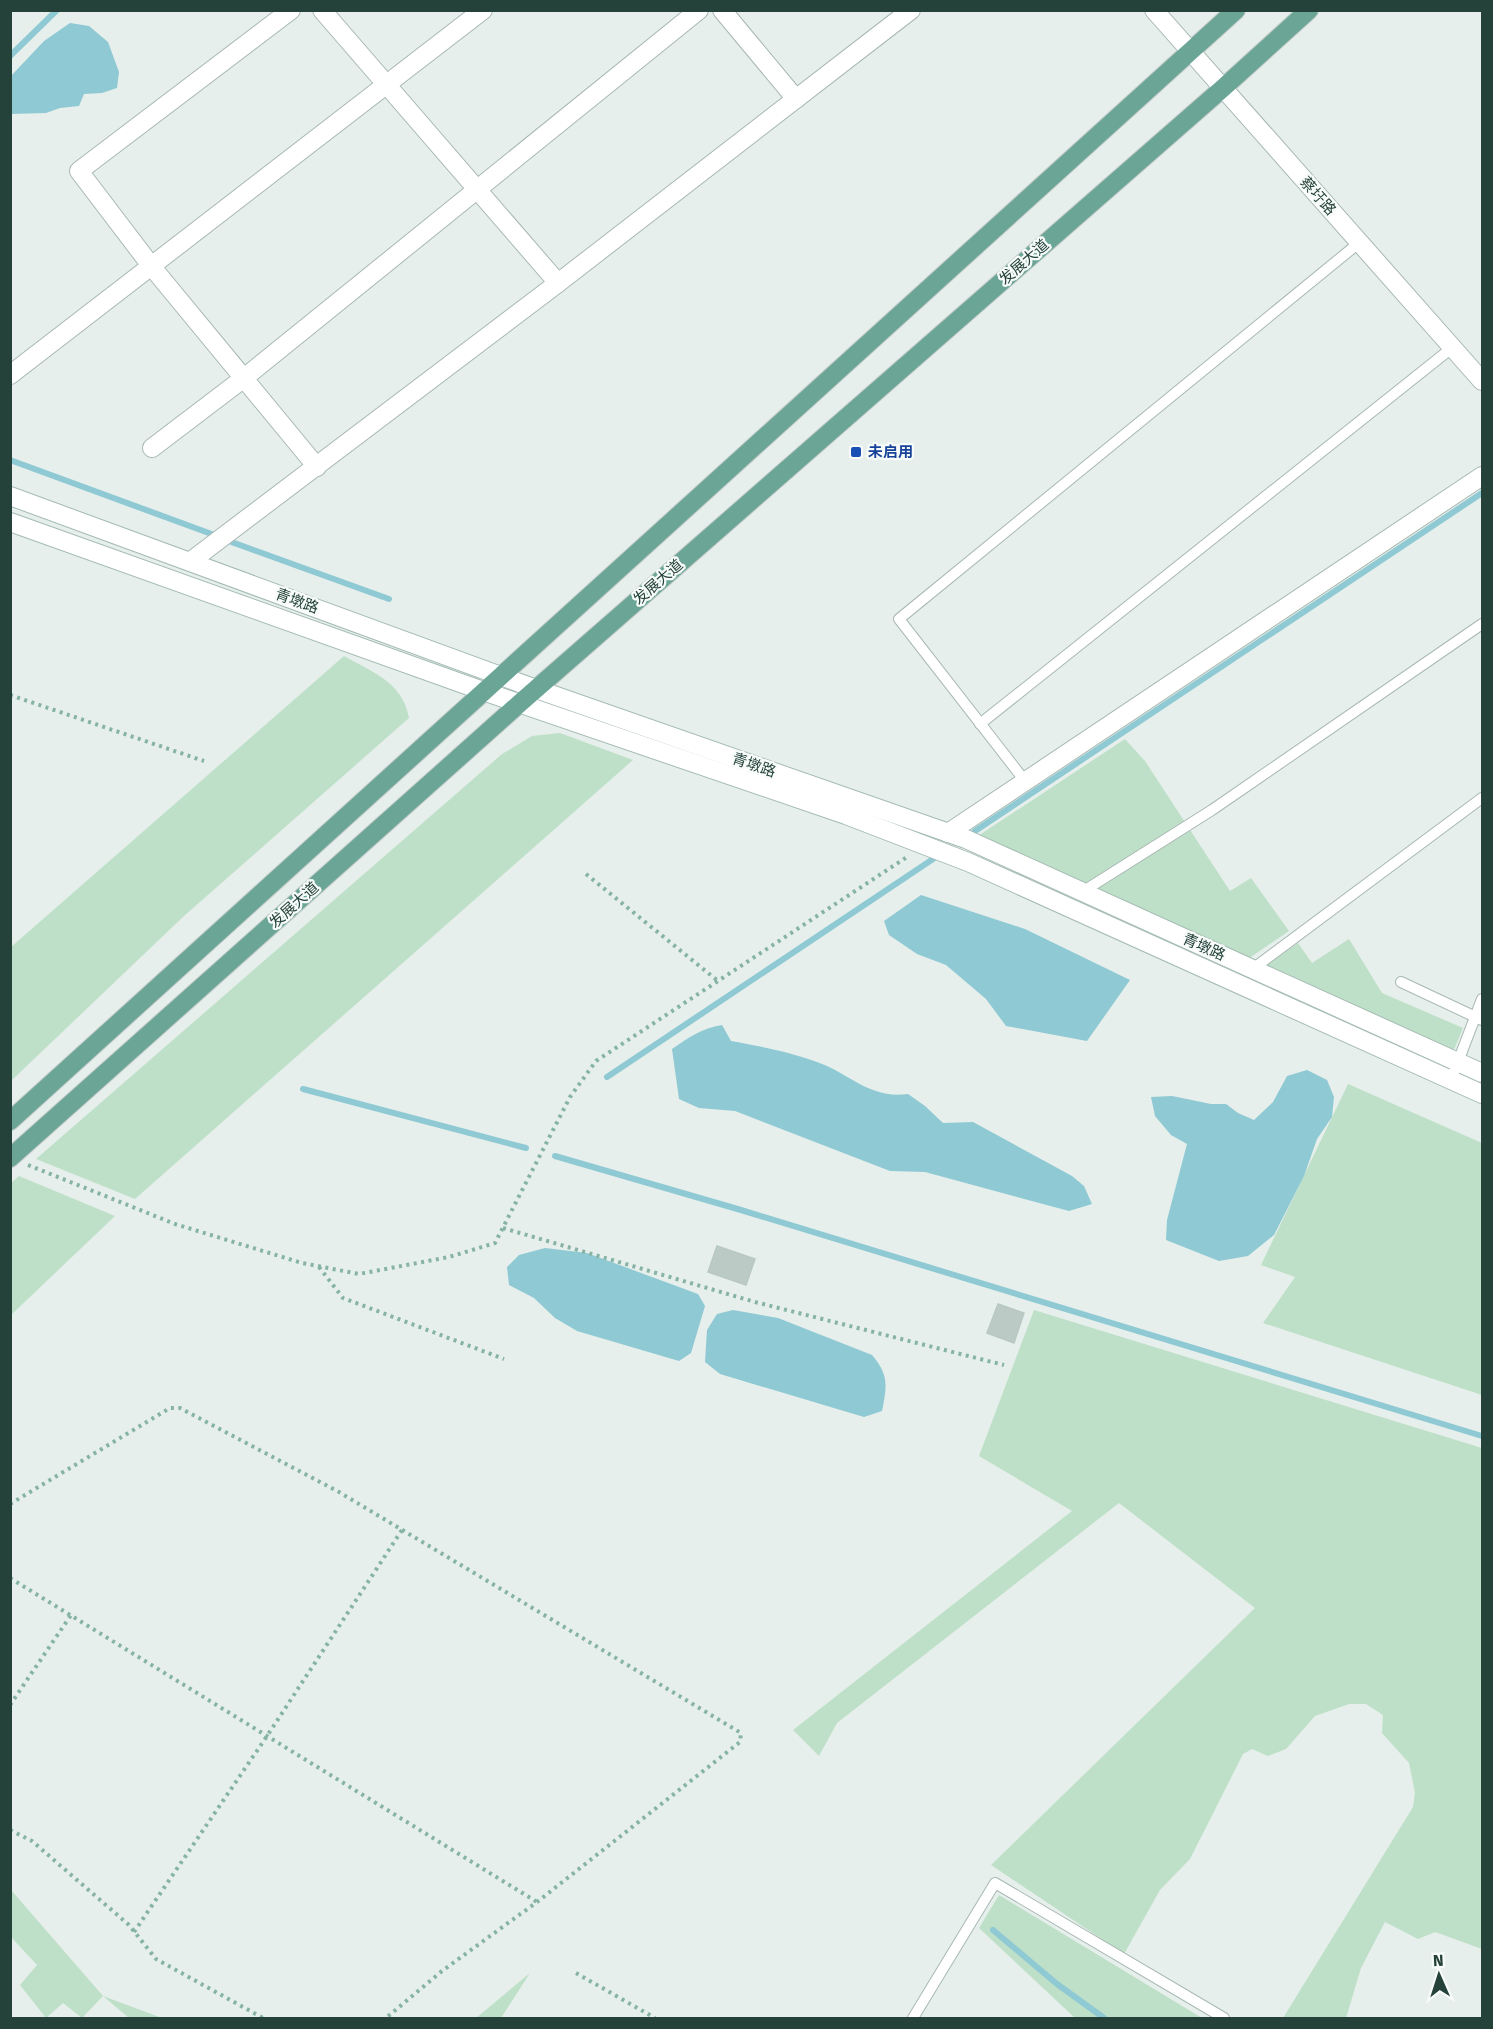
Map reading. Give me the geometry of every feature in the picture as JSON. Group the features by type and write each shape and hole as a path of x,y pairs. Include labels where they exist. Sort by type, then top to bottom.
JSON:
{"main road":[{"name":"发展大道","path":"10,1121 1236,10"},
{"name":"发展大道","path":"11,1158 520,703 1223,88 1309,10"}],"street":[{"path":"291,10 79,171 152,267 317,467"},
{"path":"322,10 558,283"},
{"path":"10,375 483,10"},
{"path":"152,448 244,378 699,10"},
{"path":"722,10 796,99"},
{"path":"191,561 558,283 911,10"},
{"name":"蔡圩路","path":"1154,10 1482,381"},
{"path":"948,833 1482,476"},
{"name":"青墩路","path":"10,496 536,689 948,833 1482,1073"},
{"name":"青墩路","path":"10,522 483,691 846,815 925,845 968,862 1482,1094"}],"lane":[{"path":"1025,781 899,619 1360,242"},
{"path":"980,724 1453,347"},
{"path":"1086,894 1090,887 1212,810 1482,624"},
{"path":"1235,982 1482,798"},
{"path":"1401,982 1479,1019"},
{"path":"1451,1080 1479,1019 1482,999"},
{"path":"913,2019 995,1883 1224,2019"}],"path":[{"path":"10,695 204,761"},
{"path":"11,1158 175,1224 302,1263 359,1274 449,1257 495,1243 570,1097 596,1061 925,845"},
{"path":"586,874 718,981"},
{"path":"503,1227 755,1302 1004,1365"},
{"path":"318,1266 343,1298 504,1359"},
{"path":"10,1504 170,1408 180,1408 339,1492 741,1733 740,1742 537,1902 442,1971 386,2019"},
{"path":"134,1932 267,1736 402,1530"},
{"path":"10,1578 537,1902"},
{"path":"10,1705 71,1615"},
{"path":"10,1830 32,1841 134,1932 156,1959 263,2019"},
{"path":"576,1973 655,2019"}],"green space":[{"path":"344,656 385,679 400,695 409,718 184,916 11,1081 11,947"},
{"path":"560,733 633,760 135,1199 36,1159 502,754 532,736"},
{"path":"1125,739 1145,761 1230,891 1251,878 1289,931 1248,959 978,836"},
{"path":"1349,939 1382,993 1463,1028 1453,1052 1265,966 1298,943 1312,963"},
{"path":"1348,1084 1482,1143 1482,1395 1263,1323 1295,1277 1261,1265"},
{"path":"19,1176 115,1216 11,1315 11,1183"},
{"path":"1034,1310 1482,1448 1482,1949 1435,1932 1418,1939 1385,1922 1361,1968 1346,2018 1283,2018 1413,1807 1415,1793 1409,1763 1382,1733 1383,1715 1366,1704 1349,1704 1315,1716 1286,1749 1268,1756 1252,1749 1243,1754 1190,1859 1160,1890 1124,1954 991,1865 1255,1608 1119,1503 837,1723 819,1756 793,1730 1072,1511 979,1456"},
{"path":"11,1890 103,1996 82,2018 63,2003 46,2018 20,1985 37,1965 11,1937"},
{"path":"999,1895 1202,2018 1075,2018 979,1928"},
{"path":"530,1973 501,2018 476,2018"},
{"path":"103,1996 162,2018 129,2018"}],"water":[{"path":"70,23 89,26 108,42 119,72 117,88 102,93 84,94 79,106 60,108 46,113 11,114 11,76 44,41"},
{"path":"921,895 1025,929 1130,980 1087,1041 1006,1026 986,999 946,965 917,954 889,935 884,921"},
{"path":"722,1025 731,1041 806,1058 882,1093 908,1094 943,1123 973,1122 1072,1176 1084,1186 1092,1204 1069,1211 925,1172 890,1171 735,1111 699,1108 679,1099 672,1049 702,1031"},
{"path":"1307,1070 1327,1080 1334,1097 1332,1117 1317,1139 1304,1176 1274,1235 1248,1256 1219,1261 1166,1240 1167,1220 1187,1144 1171,1135 1155,1116 1151,1097 1172,1096 1211,1104 1226,1104 1238,1113 1254,1120 1273,1102 1287,1076"},
{"path":"545,1248 587,1253 698,1294 705,1306 691,1353 679,1361 577,1331 555,1318 534,1298 509,1285 507,1267 519,1255"},
{"path":"733,1310 778,1318 872,1355 884,1375 885,1395 882,1411 864,1417 720,1374 705,1362 707,1330 717,1314"}],"building":[{"path":"717,1246 755,1259 746,1285 708,1272"},
{"path":"998,1304 1024,1313 1014,1343 987,1333"}],"waterway":[{"path":"10,56 57,10"},
{"path":"10,460 217,536"},
{"path":"975,831 1482,493"},
{"path":"226,540 389,599"},
{"path":"607,1077 933,859"},
{"path":"303,1089 526,1148"},
{"path":"555,1156 741,1210 1482,1436"},
{"path":"993,1930 1057,1984 1104,2018"}],"place":[{"name":"未启用","path":"856,452"}]}
